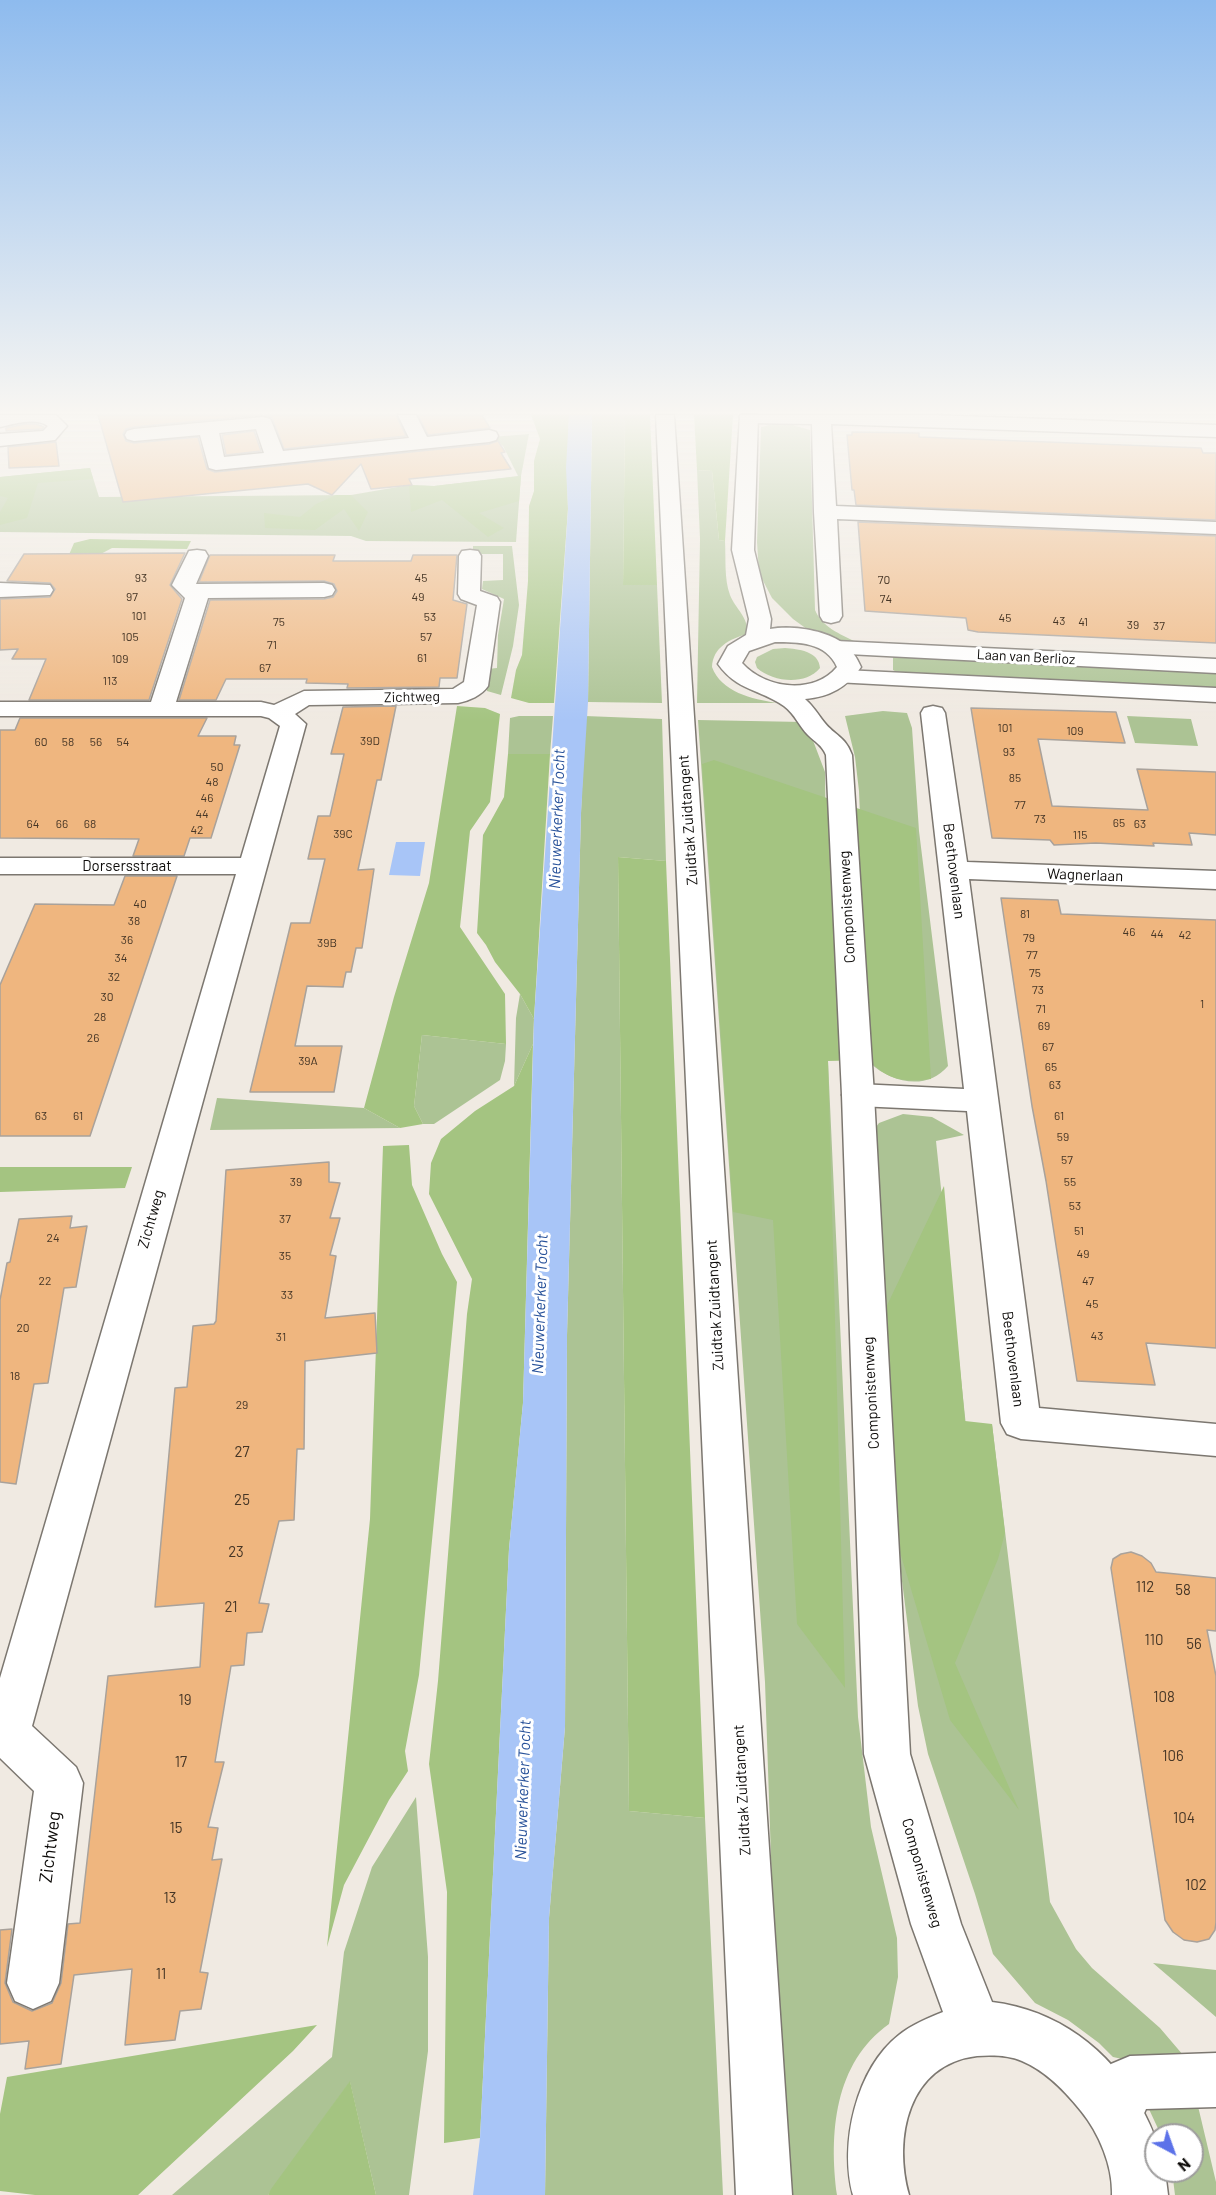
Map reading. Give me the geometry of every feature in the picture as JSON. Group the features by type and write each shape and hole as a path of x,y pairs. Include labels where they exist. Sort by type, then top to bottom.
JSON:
{"street":[{"name":"Zuidtak Zuidtangent","path":"671,517 764,2195"},
{"path":"744,517 743,550 760,619 757,638"},
{"path":"824,517 831,616"},
{"path":"957,517 1216,528"},
{"path":"161,709 197,596 183,585 196,556"},
{"name":"Zichtweg","path":"33,1983 58,1783 4,1733 293,724 278,713 304,698 458,696 476,686 489,602 469,594 470,556"},
{"path":"750,581 779,622 796,635"},
{"path":"0,590 42,590"},
{"path":"190,591 324,590"},
{"path":"796,635 757,638 741,645 732,654 730,664 736,674 749,683 791,700 805,712 816,729 835,744"},
{"name":"Laan van Berlioz","path":"796,635 818,640 836,648 1216,666"},
{"name":"Componistenweg","path":"836,648 846,657 849,667 835,682 831,709 839,727 835,744 839,755 858,1095 887,1754 936,1924 954,1976 977,2028"},
{"name":"Laan van Berlioz","path":"768,690 788,692 835,682 1216,695"},
{"path":"0,708 261,709 278,713"},
{"name":"Beethovenlaan","path":"933,713 1021,1423 1216,1440"},
{"name":"Dorsersstraat","path":"0,866 254,866"},
{"name":"Wagnerlaan","path":"954,870 1216,880"},
{"path":"858,1095 981,1101"},
{"path":"881,2195 876,2178 875,2133 887,2092 910,2059 940,2037 977,2028 1016,2032 1054,2048 1089,2076 1117,2112 1133,2151 1140,2195"},
{"path":"1117,2112 1130,2083 1216,2080"}],"green space":[{"path":"0,517 518,517 516,542 366,541 351,536 0,532"},
{"path":"0,517 27,517 27,518 0,525"},
{"path":"264,517 332,517 315,530 265,528"},
{"path":"350,517 365,517 359,531"},
{"path":"464,517 486,517 504,528 488,537"},
{"path":"529,517 567,517 554,703 529,703 511,698 516,670 522,655 528,581"},
{"path":"591,517 624,517 623,585 657,585 662,703 588,702"},
{"path":"624,517 654,517 657,585 623,585"},
{"path":"699,517 717,517 719,540 725,541 728,589 747,628 747,634 734,638 719,649 712,667 716,676 722,683 738,693 777,703 697,703"},
{"path":"717,517 726,517 725,541 719,540"},
{"path":"758,517 812,517 815,610 827,625 856,642 843,642 811,632 793,619 772,598 759,573"},
{"path":"90,539 191,541 187,549 112,548 97,556 68,557 74,543"},
{"path":"473,546 512,546 519,605 513,646 501,695 487,691 487,669 497,668 498,635 504,599 482,589 483,581 503,580 503,554 473,554"},
{"path":"785,648 812,654 819,662 820,668 806,678 789,680 771,676 757,668 755,662 757,657 773,649"},
{"path":"893,655 1216,670 1216,690 904,676 893,670"},
{"path":"457,706 485,708 500,714 490,802 470,831 460,927 505,994 506,1044 422,1035 414,1106 423,1124 400,1128 364,1108 394,997 429,883"},
{"path":"883,711 907,713 912,728 919,831 948,1066 940,1074 920,1081 899,1079 870,1063 859,791 855,757 845,716"},
{"path":"553,716 550,754 508,754 510,718"},
{"path":"585,716 662,719 666,861 618,857 629,1811 705,1818 723,2195 545,2195 549,1918 565,1727 567,1335"},
{"path":"1127,716 1191,719 1198,746 1135,743"},
{"path":"698,720 803,722 809,730 825,772 828,1061 858,1717 871,1827 897,1938 898,1977 889,2024 871,2040 857,2059 846,2079 839,2101 834,2148 837,2195 786,2195 778,2062 765,1682"},
{"path":"508,754 550,754 534,1019 520,994 495,962 477,933 483,835 504,797"},
{"path":"714,760 916,828 931,1079 897,1079 883,1072 869,1060 828,1061 845,1688 797,1624 773,1220 733,1212 702,764"},
{"path":"618,857 666,861 705,1818 629,1811"},
{"path":"520,994 534,1019 533,1044 514,1086 516,1018"},
{"path":"422,1035 506,1044 505,1061 500,1080 434,1124 423,1124 414,1106"},
{"path":"533,1044 523,1403 509,1549 480,2138 444,2143 447,1892 429,1764 438,1681 467,1314 472,1279 429,1194 431,1163 441,1139 475,1111 514,1086"},
{"path":"217,1098 364,1108 400,1128 210,1130"},
{"path":"903,1114 932,1117 964,1135 936,1141 966,1426 992,1424 1050,1902 1076,1949 1092,1968 1160,2028 1189,2062 1127,2060 1113,2057 1099,2043 1068,2020 1035,2003 993,1954 928,1754 918,1706 897,1542 873,1131 879,1123"},
{"path":"409,1145 412,1185 442,1254 457,1282 419,1675 405,1751 408,1771 389,1800 344,1885 327,1947 370,1519 383,1146"},
{"path":"0,1167 132,1167 125,1188 0,1192"},
{"path":"944,1186 965,1421 992,1424 1005,1533 998,1559 955,1663 1019,1810 950,1720 897,1542 880,1320"},
{"path":"416,1797 428,1957 428,2051 409,2195 376,2195 350,2082 268,2195 172,2195 332,2057 344,1952 372,1867"},
{"path":"1153,1963 1216,1970 1216,2017"},
{"path":"317,2025 293,2051 138,2195 35,2195 0,2191 0,2114 7,2077"},
{"path":"350,2081 376,2195 268,2195 271,2189"},
{"path":"1197,2102 1202,2123 1155,2123 1148,2107"},
{"path":"1204,2131 1216,2182 1216,2195 1175,2195 1174,2183 1204,2183"}],"water":[{"name":"Nieuwerkerker Tocht","path":"567,517 591,517 588,702 581,813 567,1335 565,1727 549,1918 545,2195 473,2195 480,2138 509,1549 523,1403 534,1019"},
{"path":"396,842 425,842 420,876 389,875"}],"building":[{"path":"1154,517 1216,517 1216,520"},
{"path":"858,522 1216,536 1216,643 978,632 968,630 966,618 865,611"},
{"path":"185,553 170,585 182,599 149,700 29,700 46,659 12,659 18,649 0,650 0,599 50,597 55,589 50,583 7,581 24,554"},
{"path":"210,555 335,555 333,561 411,561 413,555 457,555 453,600 467,604 457,678 440,678 439,687 347,688 348,684 306,683 307,679 226,679 216,700 179,700 210,600 324,599 333,597 337,591 334,584 324,581 199,582"},
{"path":"396,706 381,780 377,780 358,870 374,869 362,948 356,948 351,972 346,972 343,987 307,986 295,1046 342,1046 334,1092 250,1092 291,923 310,923 325,859 308,859 318,816 330,816 344,754 331,754 343,707"},
{"path":"971,708 1116,712 1125,743 1038,739 1052,806 1148,810 1137,769 1216,772 1216,835 1189,833 1192,845 1153,843 1154,846 1096,843 1054,845 1050,840 992,838"},
{"path":"20,718 207,718 198,736 236,736 234,745 240,745 211,838 190,838 184,856 133,856 139,839 0,838 0,730 15,730"},
{"path":"125,876 177,876 90,1136 0,1136 0,985 35,904 114,905"},
{"path":"1001,898 1058,900 1061,914 1216,920 1216,1348 1146,1343 1155,1385 1077,1381"},
{"path":"329,1162 329,1182 340,1183 330,1218 340,1218 330,1255 336,1256 325,1318 375,1313 377,1353 305,1361 304,1449 297,1449 294,1520 279,1521 259,1603 269,1604 262,1632 247,1633 244,1665 231,1666 215,1762 224,1762 208,1827 218,1828 212,1860 222,1859 200,1972 208,1973 201,2009 180,2011 175,2040 125,2045 132,1969 74,1975 61,2064 25,2069 29,2041 0,2044 0,1930 12,1929 5,1983 13,2002 32,2011 52,2003 61,1983 68,1924 80,1923 108,1676 200,1667 204,1603 155,1607 175,1388 187,1387 193,1326 214,1324 216,1321 226,1170"},
{"path":"72,1216 70,1228 87,1226 76,1287 64,1288 48,1383 34,1384 16,1484 0,1482 0,1300 7,1263 10,1262 19,1219"},
{"path":"1131,1552 1151,1563 1156,1572 1216,1578 1216,1631 1207,1630 1216,1676 1216,1922 1215,1930 1209,1939 1197,1942 1184,1940 1173,1932 1165,1920 1111,1568 1113,1559"}]}
